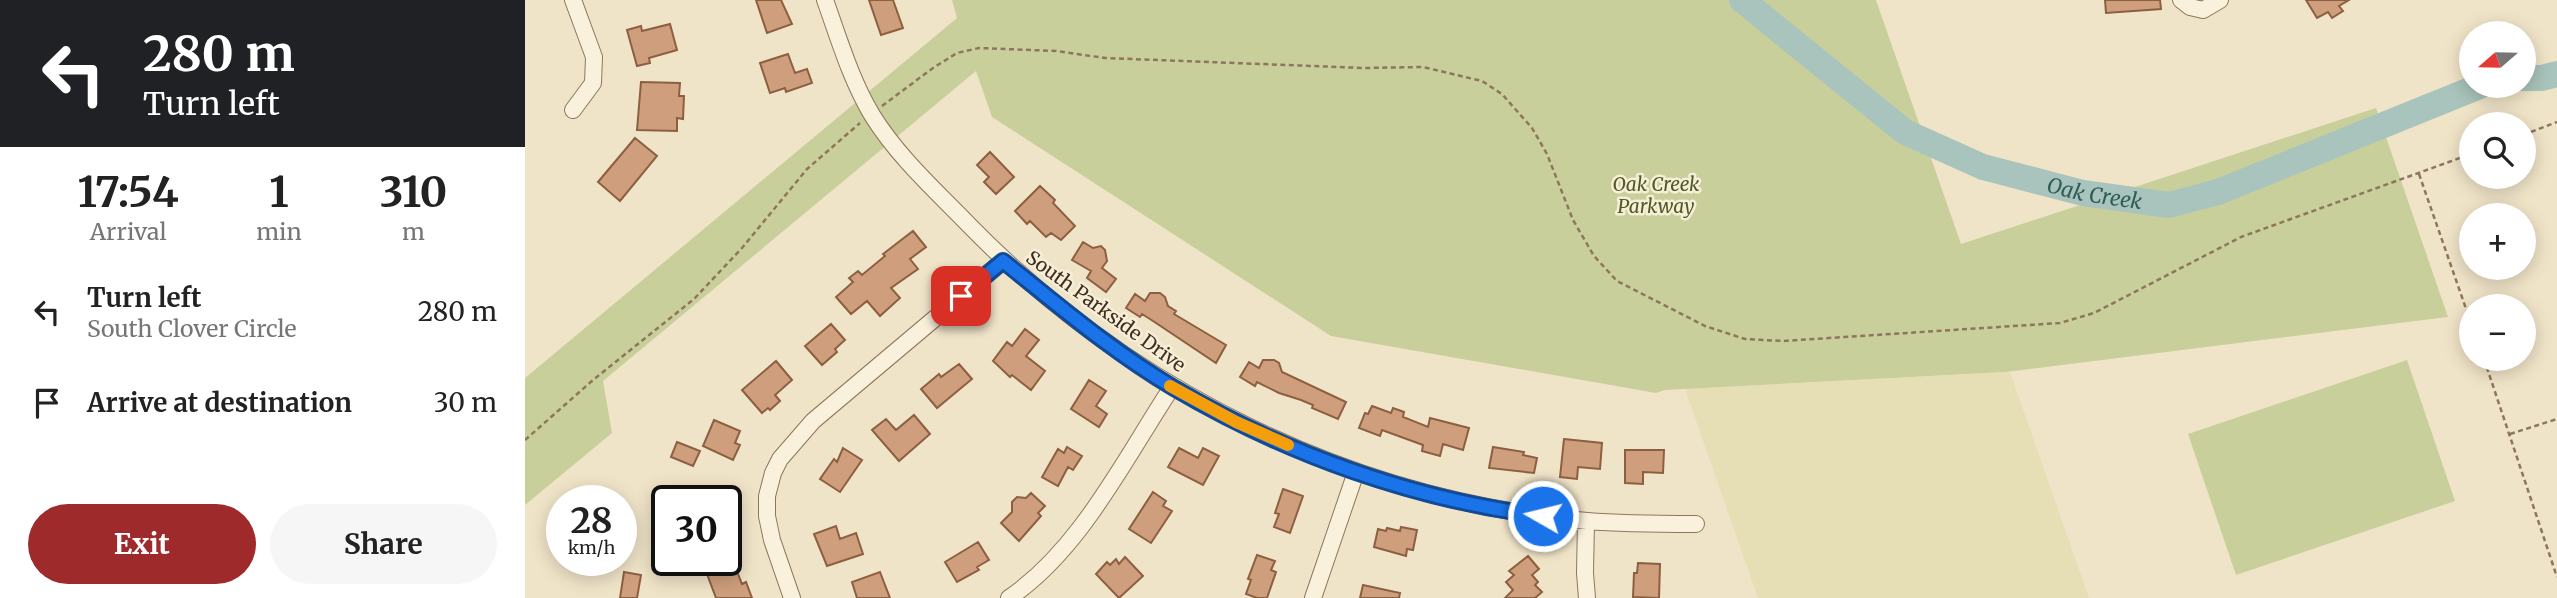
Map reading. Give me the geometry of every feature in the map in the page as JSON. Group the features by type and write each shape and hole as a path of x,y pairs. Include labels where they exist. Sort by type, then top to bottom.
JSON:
{"street":[{"path":"573,0 594,57 593,83 573,110"},
{"name":"South Parkside Drive","path":"825,0 855,81 872,114 906,160 1003,261 1121,353 1172,387 1236,422 1356,472 1411,489 1473,504 1586,521 1696,524"},
{"path":"2181,0 2190,7 2203,10 2220,0"},
{"path":"792,598 772,540 767,516 767,496 780,459 813,421 1003,261"},
{"path":"1009,598 1044,569 1084,523 1172,387"},
{"path":"1313,598 1356,472"},
{"path":"1586,521 1587,598"}],"path":[{"path":"525,440 593,380 694,299 742,248 807,169 839,139 933,68 957,53 979,48 1056,51 1105,58 1364,68 1423,67 1482,81 1502,94 1532,128 1547,154 1573,220 1594,256 1617,281 1705,326 1745,339 1783,341 2060,323 2105,307 2241,237 2459,159"},
{"path":"2536,130 2557,122"},
{"path":"2419,174 2461,294"},
{"path":"2488,371 2557,577"},
{"path":"2510,434 2557,419"}],"shaded area":[{"path":"2010,372 2089,598 1758,598 1685,389"}],"green space":[{"name":"Oak Creek Parkway","path":"952,0 1876,0 1961,244 2376,108 2448,317 2005,372 1665,390 1656,393 1331,336 992,117 976,71 603,381 612,433 525,505 525,378 957,18"},
{"path":"2407,360 2455,501 2236,575 2188,434"}],"building":[{"path":"756,0 781,0 792,24 767,33"},
{"path":"869,0 893,0 903,28 881,35"},
{"path":"2105,0 2160,0 2161,9 2106,13"},
{"path":"2306,0 2349,0 2339,6 2343,11 2332,18 2328,12 2317,18"},
{"path":"670,24 677,50 649,58 650,63 637,66 627,30 641,26 642,31"},
{"path":"788,54 795,73 807,69 812,83 786,92 785,88 770,93 760,63"},
{"path":"641,82 680,83 679,96 684,96 683,119 677,118 677,131 637,130"},
{"path":"635,138 657,156 620,201 598,182"},
{"path":"990,152 1014,177 996,194 984,182 989,177 977,165"},
{"path":"1040,186 1075,226 1061,240 1051,233 1046,237 1030,221 1027,224 1015,211"},
{"path":"913,231 926,247 910,259 918,269 891,288 900,298 880,316 867,301 851,314 836,297 853,282 849,278 858,271 862,275 885,256 883,254"},
{"path":"1083,242 1093,248 1101,246 1105,250 1107,261 1102,268 1116,279 1106,292 1087,278 1091,271 1072,260"},
{"path":"1150,293 1160,293 1165,297 1168,306 1176,311 1174,314 1226,345 1216,363 1142,314 1140,317 1126,308 1135,294 1145,301"},
{"path":"831,324 845,340 835,349 837,352 822,365 805,346"},
{"path":"1025,329 1039,340 1026,356 1045,371 1031,390 1012,375 1010,377 993,361 1007,342 1012,346"},
{"path":"1263,360 1274,360 1279,363 1282,372 1346,402 1338,419 1312,408 1313,405 1257,382 1255,386 1240,377 1249,362 1259,368"},
{"path":"776,361 792,380 775,395 780,401 762,413 742,390"},
{"path":"959,364 972,379 937,408 921,389 939,374 941,377"},
{"path":"1089,380 1106,391 1096,406 1107,414 1099,427 1071,409"},
{"path":"1372,406 1391,413 1393,408 1404,412 1403,417 1428,427 1430,418 1469,428 1463,450 1443,444 1440,456 1422,451 1423,445 1382,430 1380,436 1359,428 1365,413 1368,414"},
{"path":"914,415 930,434 899,461 872,430 886,419 896,430"},
{"path":"714,420 740,431 735,443 740,445 733,460 703,446"},
{"path":"1564,439 1602,443 1600,469 1578,467 1577,479 1560,477"},
{"path":"677,442 700,451 693,466 671,457"},
{"path":"1067,447 1082,456 1073,470 1068,467 1058,486 1042,477 1058,449 1064,453"},
{"path":"1493,447 1524,452 1523,455 1537,458 1534,473 1489,468"},
{"path":"843,448 862,460 840,492 820,479 834,459 837,462"},
{"path":"1179,448 1198,458 1203,448 1219,456 1203,485 1168,467"},
{"path":"1625,450 1664,450 1663,473 1643,472 1643,484 1625,483"},
{"path":"1283,489 1303,496 1290,533 1274,527 1279,514 1275,513"},
{"path":"1153,492 1166,501 1163,506 1172,511 1151,543 1129,529"},
{"path":"1031,493 1045,506 1038,513 1041,516 1019,541 1001,523 1012,512 1012,502 1017,497 1026,498"},
{"path":"836,526 840,539 856,533 863,554 827,566 814,534"},
{"path":"1401,527 1417,530 1413,550 1407,549 1406,556 1374,547 1378,529 1400,531"},
{"path":"978,542 989,560 977,567 979,570 957,582 945,562"},
{"path":"1257,555 1275,561 1271,570 1276,572 1267,598 1246,594 1251,580 1248,579"},
{"path":"1528,556 1539,569 1532,575 1538,582 1535,585 1542,592 1535,598 1505,598 1513,590 1506,582 1514,575 1509,571"},
{"path":"1125,557 1143,576 1119,598 1096,574 1107,562 1110,565 1116,559 1119,564"},
{"path":"1638,563 1660,564 1659,598 1633,597 1634,573 1637,573"},
{"path":"880,572 890,598 857,598 852,582"},
{"path":"641,575 637,598 620,598 623,576"},
{"path":"708,576 739,576 742,584 746,582 752,598 716,598"},
{"path":"1363,585 1400,593 1399,598 1360,598"}],"waterway":[{"name":"Oak Creek","path":"1742,0 1905,132 1983,167 2083,193 2169,205 2218,192 2459,94"},
{"name":"Oak Creek","path":"2536,78 2557,74"}],"slow traffic":[{"path":"1170,386 1236,422 1288,445"}],"route":[{"path":"961,296 1003,261 1121,353 1172,387 1236,422 1356,472 1411,489 1473,504 1543,516"}]}
